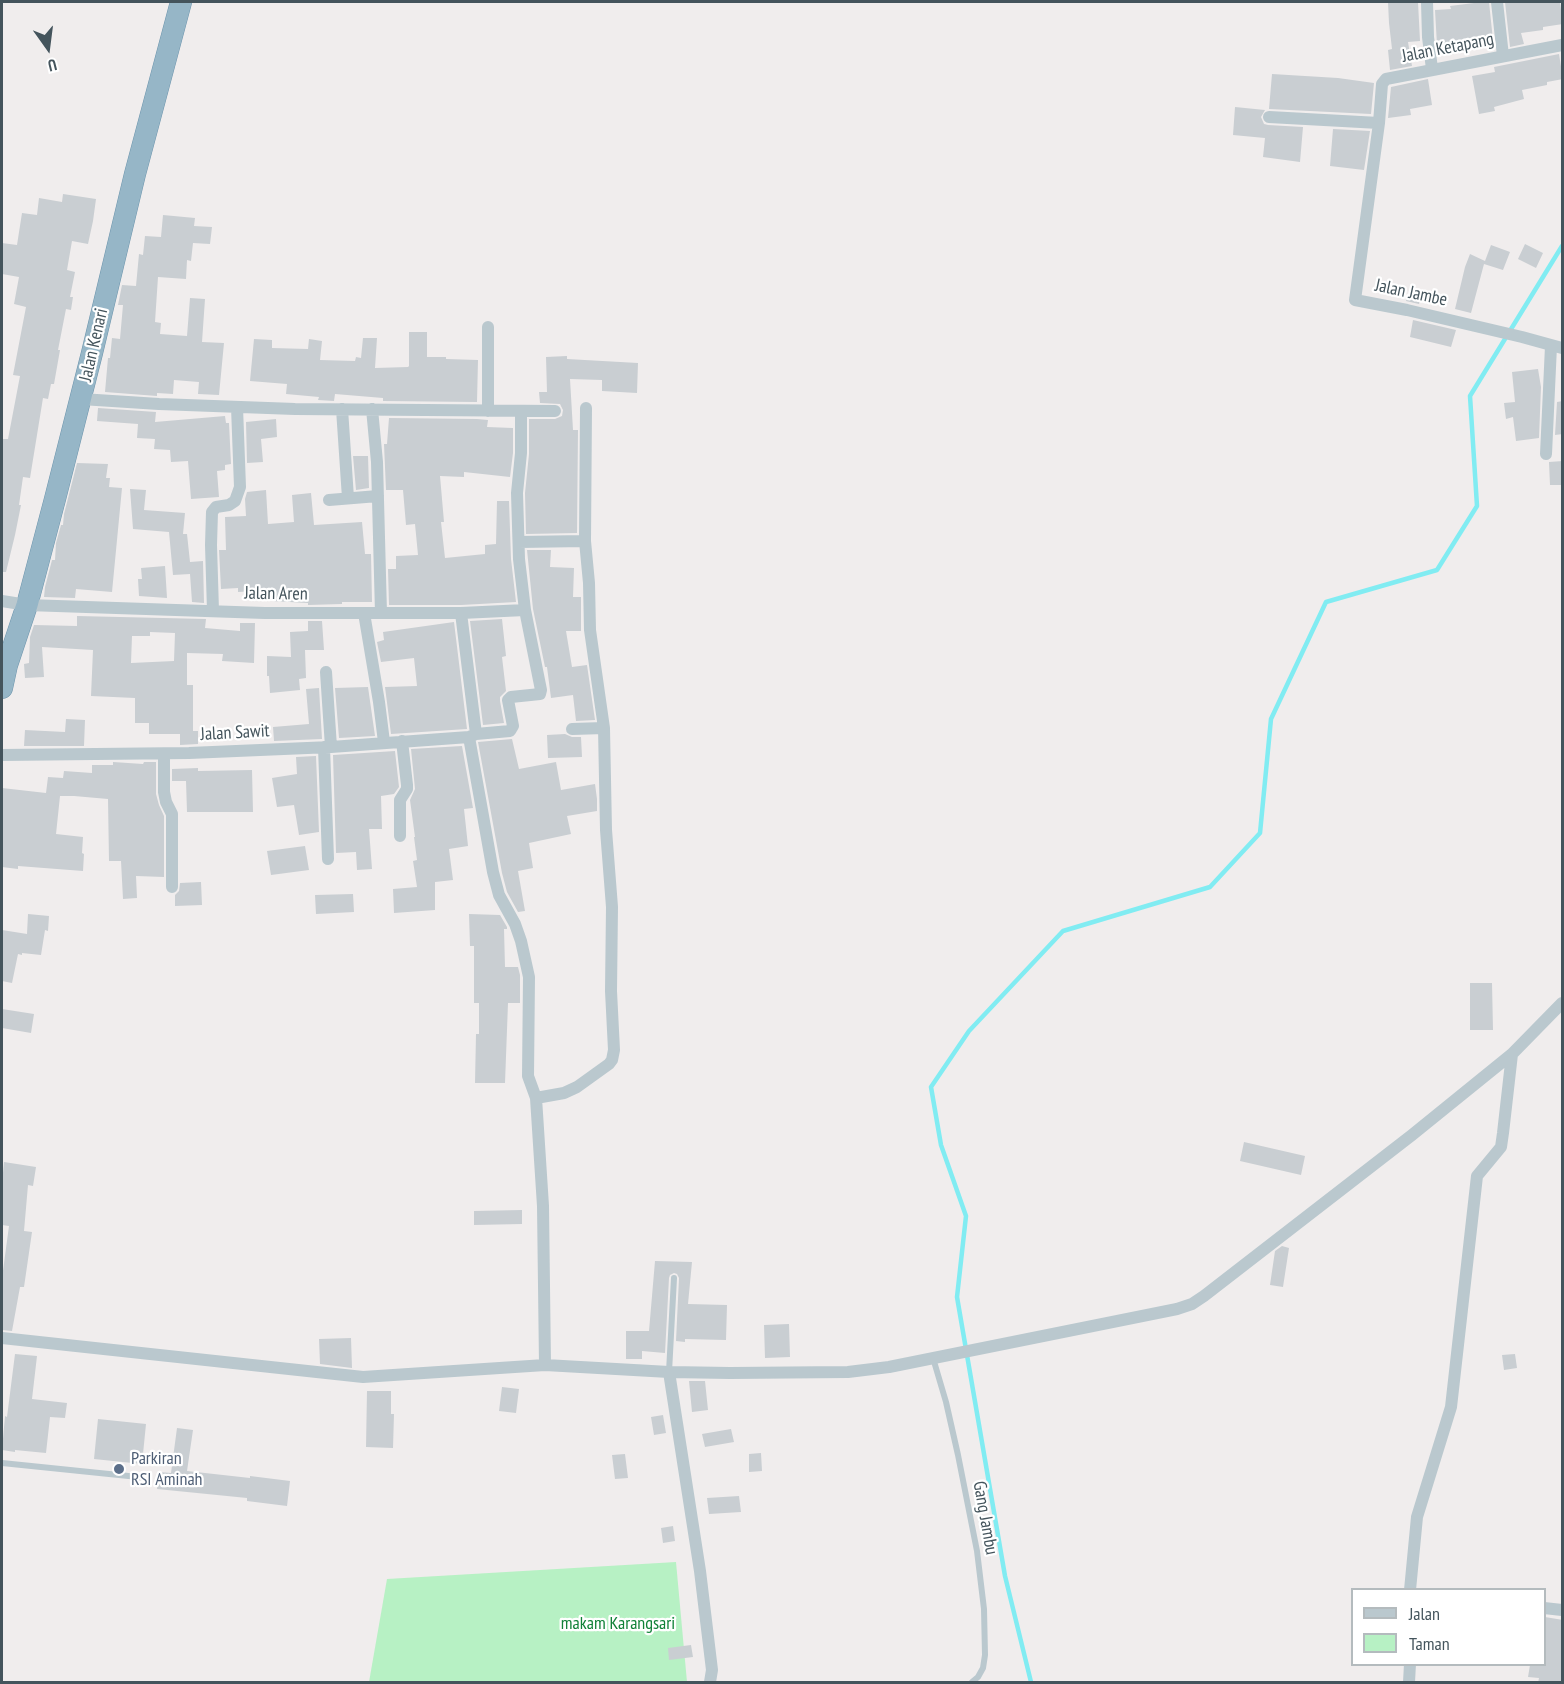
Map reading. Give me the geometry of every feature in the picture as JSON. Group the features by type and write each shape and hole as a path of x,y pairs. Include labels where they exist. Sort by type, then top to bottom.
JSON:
{"highway":[{"name":"Jalan Kenari","path":"2,688 7,665 27,605 81,399 135,174 181,2"}],"street":[{"path":"1427,2 1432,69"},
{"path":"1497,2 1503,56"},
{"name":"Jalan Ketapang","path":"1379,123 1382,84 1386,79 1563,45"},
{"path":"1269,117 1379,123"},
{"name":"Jalan Jambe","path":"1379,123 1355,300 1495,330 1557,347"},
{"path":"488,327 488,411"},
{"path":"1546,454 1557,347"},
{"path":"81,399 295,409 555,411"},
{"path":"213,611 212,512 216,507 229,505 235,501 240,487 237,407"},
{"path":"536,1096 564,1093 577,1088 609,1064 613,1055 612,907 606,830 604,728 590,630 585,541 586,408"},
{"path":"342,409 348,498"},
{"path":"372,410 377,462 381,613"},
{"path":"521,411 521,453 517,493 519,559 525,610"},
{"path":"328,500 378,496"},
{"path":"519,542 585,541"},
{"name":"Jalan Aren","path":"2,601 27,605 264,613 461,613 525,610"},
{"name":"Jalan Sawit","path":"2,755 164,754 327,747 510,731 513,726 508,700 511,697 540,694 541,690 525,610"},
{"path":"364,613 384,742"},
{"path":"461,613 473,736 493,872 499,895 515,924 521,941 529,977 528,1076 536,1096 543,1206 546,1365"},
{"path":"326,672 328,858"},
{"path":"572,729 604,728"},
{"path":"400,836 400,800 407,789 402,741"},
{"path":"164,754 164,792 172,814 171,887"},
{"path":"2,1338 363,1377 546,1365 730,1373 848,1372 890,1367 1166,1311 1192,1304 1412,1135 1512,1054 1563,1003"},
{"path":"1410,1588 1417,1517 1451,1407 1477,1176 1501,1147 1512,1054"},
{"path":"669,1371 700,1571 712,1670 710,1683"},
{"path":"1546,1608 1563,1610"},
{"path":"1409,1683 1410,1666"}],"lane":[{"path":"669,1371 675,1278"},
{"name":"Gang Jambu","path":"939,1357 977,1551 984,1609 986,1655 983,1668 972,1683"},
{"path":"2,1463 148,1479"}],"green space":[{"name":"makam Karangsari","path":"676,1562 687,1682 369,1682 387,1579"}],"building":[{"path":"1388,2 1418,2 1420,41 1408,42 1412,66 1390,70 1388,50 1392,49"},
{"path":"1489,2 1494,50 1491,50 1489,42 1456,47 1455,44 1437,45 1435,10"},
{"path":"1505,2 1560,2 1563,24 1521,33 1524,44 1510,47"},
{"path":"1559,54 1563,79 1522,90 1524,99 1494,107 1495,111 1479,114 1472,76 1495,72 1494,67"},
{"path":"1272,74 1338,78 1374,83 1371,114 1269,109"},
{"path":"1428,79 1432,105 1410,109 1411,115 1388,118 1391,87"},
{"path":"1235,107 1265,110 1261,117 1264,124 1303,127 1300,162 1263,157 1265,138 1233,135"},
{"path":"1333,129 1370,131 1364,170 1330,166"},
{"path":"63,194 96,199 93,221 88,244 72,241 67,270 75,272 70,297 73,297 71,310 66,309 54,384 51,384 48,399 43,398 30,478 23,477 19,505 21,505 15,535 6,572 2,572 2,439 8,439 20,376 13,375 26,307 14,304 19,277 2,274 2,243 17,245 22,213 37,215 39,198 62,202"},
{"path":"163,215 195,218 194,226 212,227 210,244 193,243 191,261 187,260 186,279 158,277 155,322 161,323 160,334 187,336 190,298 205,299 202,342 224,343 219,395 198,394 199,382 174,380 173,394 157,393 157,396 105,392 112,338 120,339 123,305 118,305 122,285 136,286 139,254 143,255 145,236 161,237"},
{"path":"1525,244 1543,253 1536,268 1518,259"},
{"path":"1491,245 1510,252 1503,270 1484,264 1471,313 1455,309 1470,254 1485,261"},
{"path":"1408,294 1421,297 1419,304 1406,301"},
{"path":"1413,320 1456,330 1451,347 1410,337"},
{"path":"409,332 427,332 427,357 478,360 477,402 383,401 383,398 335,394 334,401 318,400 319,397 286,394 287,384 250,381 254,339 272,340 272,348 308,349 309,339 322,341 320,360 355,361 356,357 361,358 363,338 377,338 375,368 408,367"},
{"path":"567,356 567,359 638,363 637,393 602,391 602,380 570,379 573,430 578,430 577,533 526,534 525,493 529,454 529,419 555,419 562,416 563,410 560,404 540,403 539,392 547,392 546,357"},
{"path":"1538,369 1541,387 1539,438 1516,441 1513,417 1506,419 1504,403 1515,402 1512,372"},
{"path":"1563,401 1563,434 1555,435 1557,402"},
{"path":"98,408 156,412 155,422 225,416 226,423 229,423 231,464 225,465 225,470 217,471 219,497 191,499 188,461 171,462 170,450 154,449 155,439 137,438 138,424 97,421"},
{"path":"389,418 477,419 488,420 487,427 513,428 510,477 464,472 464,477 440,476 444,522 441,522 445,558 485,554 485,545 496,544 497,501 509,501 511,559 516,602 389,605 388,569 396,569 396,556 418,555 415,524 406,525 403,490 386,490 384,444 387,444"},
{"path":"276,419 277,437 261,439 263,462 247,463 246,422"},
{"path":"353,456 368,456 369,488 356,490"},
{"path":"1563,461 1563,485 1550,485 1549,462"},
{"path":"77,463 108,464 106,478 110,478 109,487 122,488 112,592 76,589 75,598 44,597 52,560 55,560 56,543 61,525 63,525"},
{"path":"130,489 146,490 144,510 185,513 183,534 187,534 190,562 203,561 204,603 192,602 190,574 173,575 169,532 133,529"},
{"path":"266,490 268,524 294,522 292,495 311,493 314,525 362,522 365,554 371,554 372,602 308,605 308,603 271,601 272,598 255,597 256,591 238,592 238,588 221,589 219,550 226,550 225,517 246,516 247,492"},
{"path":"527,550 551,550 550,567 574,568 573,597 581,597 581,631 566,631 572,667 587,665 595,720 576,721 573,695 551,698 547,667 545,667 533,609"},
{"path":"165,566 167,598 139,596 138,579 142,579 141,568"},
{"path":"77,616 206,619 205,628 240,631 240,623 255,623 254,663 222,661 223,654 187,653 187,685 193,685 193,731 198,731 198,744 180,745 180,734 149,734 149,723 135,723 135,698 91,696 93,650 42,647 44,677 25,678 24,664 29,663 30,637 34,625 77,626","holes":["150,632 175,633 174,661 131,663 132,636 150,636"]},
{"path":"502,619 506,656 502,657 506,691 500,697 500,701 504,723 483,725 470,621"},
{"path":"308,621 322,621 324,650 305,650 306,678 299,679 300,690 270,693 267,656 291,657 290,632 308,631"},
{"path":"454,622 467,729 391,734 385,687 417,686 414,658 381,662 377,642 384,640 383,632"},
{"path":"368,687 375,736 339,738 335,688"},
{"path":"319,688 322,739 274,741 273,727 309,724 306,689"},
{"path":"66,719 85,720 84,746 24,746 25,730 65,732"},
{"path":"565,734 581,737 582,757 548,758 547,735"},
{"path":"512,739 519,769 556,762 561,790 595,784 597,799 597,811 567,816 571,834 529,843 533,868 518,871 525,911 518,912 507,892 502,873 478,742"},
{"path":"462,746 473,808 464,809 468,846 449,849 453,880 435,882 435,910 394,913 393,889 417,887 413,861 417,860 410,800 415,789 411,749"},
{"path":"395,751 399,787 394,794 381,796 382,829 369,829 372,869 357,870 356,852 336,853 333,755"},
{"path":"316,756 319,832 299,835 294,805 277,807 272,778 297,774 296,757"},
{"path":"113,762 143,764 144,762 156,762 156,794 164,816 164,877 136,876 137,898 123,899 121,861 109,861 108,799 74,796 60,796 56,834 83,837 83,871 2,867 2,788 46,793 48,777 63,778 64,771 92,773 92,765 113,765"},
{"path":"198,768 198,771 252,770 253,812 187,812 186,781 172,781 172,769"},
{"path":"305,846 309,870 271,875 267,851"},
{"path":"201,882 202,905 175,906 175,895 179,891 180,883"},
{"path":"353,894 354,912 316,914 315,895"},
{"path":"28,914 49,916 48,931 45,930 41,955 18,954 12,983 2,981 2,930 27,934"},
{"path":"469,914 500,915 507,927 504,929 505,967 518,967 520,975 520,1003 508,1003 505,1083 475,1083 479,1003 474,1003 474,946 470,946"},
{"path":"1470,983 1492,983 1493,1030 1470,1030"},
{"path":"2,1009 34,1014 31,1033 2,1028"},
{"path":"1244,1142 1305,1156 1301,1175 1240,1161"},
{"path":"4,1162 36,1167 33,1186 28,1185 24,1231 32,1232 24,1287 20,1287 12,1331 2,1330 2,1278 9,1226 2,1225"},
{"path":"522,1210 522,1224 474,1225 474,1211"},
{"path":"1282,1246 1289,1248 1283,1287 1270,1285 1275,1251"},
{"path":"655,1261 692,1262 688,1304 727,1305 726,1340 685,1339 685,1342 676,1341 679,1278 674,1273 669,1278 665,1353 642,1351 642,1359 626,1359 626,1331 649,1331"},
{"path":"789,1324 790,1357 765,1358 764,1325"},
{"path":"351,1338 352,1368 320,1364 319,1339"},
{"path":"15,1354 37,1356 32,1399 67,1403 65,1418 50,1417 46,1453 2,1450"},
{"path":"1515,1354 1517,1368 1504,1370 1502,1355"},
{"path":"689,1381 705,1381 708,1410 692,1412"},
{"path":"502,1387 519,1389 516,1413 499,1411"},
{"path":"367,1391 391,1391 391,1414 394,1414 393,1448 366,1447"},
{"path":"663,1415 666,1433 654,1435 651,1417"},
{"path":"98,1419 146,1424 142,1464 94,1459"},
{"path":"177,1428 193,1430 187,1471 290,1481 287,1506 247,1501 247,1498 157,1489 159,1472 171,1473"},
{"path":"731,1429 734,1442 705,1447 702,1434"},
{"path":"761,1453 762,1471 749,1472 749,1454"},
{"path":"625,1454 628,1478 615,1479 612,1455"},
{"path":"739,1496 741,1512 709,1514 707,1498"},
{"path":"673,1526 675,1541 663,1543 661,1528"},
{"path":"1546,1617 1563,1620 1561,1683 1538,1683 1539,1678 1528,1677 1530,1666 1546,1666"},
{"path":"691,1645 693,1657 669,1660 668,1648"}],"waterway":[{"path":"1031,1682 1005,1576 957,1297 966,1216 941,1145 931,1087 969,1031 1063,931 1210,887 1260,833 1271,719 1326,602 1437,570 1477,506 1470,396 1562,246"}],"place":[{"name":"Parkiran RSI Aminah","path":"119,1469"}]}
